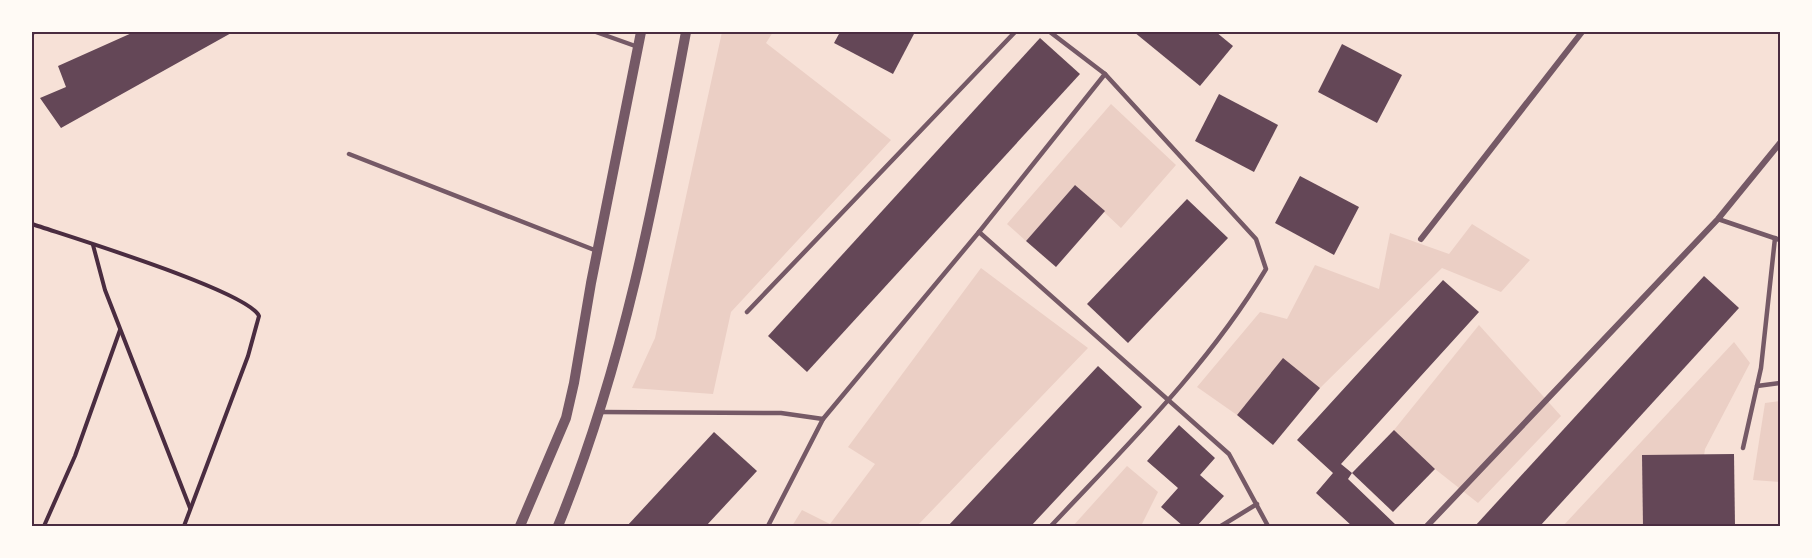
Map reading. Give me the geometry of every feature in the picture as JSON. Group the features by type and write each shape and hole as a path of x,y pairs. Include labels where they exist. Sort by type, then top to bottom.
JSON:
{"street":[{"path":"520,526 566,418 641,32"},
{"path":"558,526 600,412 622,338 686,32"},
{"path":"1421,239 1582,32"},
{"path":"1427,526 1718,219 1780,143"}],"lane":[{"path":"596,32 638,47"},
{"path":"747,312 1015,32"},
{"path":"1050,32 1105,74 1256,238 1266,269 1248,299 1169,401 1051,526"},
{"path":"768,526 823,419 979,232 1105,74"},
{"path":"350,154 597,252"},
{"path":"1718,219 1778,239 1757,386 1743,448"},
{"path":"979,232 1228,454 1268,526"},
{"path":"1757,386 1780,383"},
{"path":"600,412 781,413 823,419"},
{"path":"1221,526 1257,504"}],"path":[{"path":"32,224 176,274 244,302 256,310 259,316 248,356 184,526"},
{"path":"93,245 96,264 190,508"},
{"path":"44,526 75,456 121,329"}],"shaded area":[{"path":"722,32 773,32 766,43 891,140 731,312 713,394 632,388 655,338"},
{"path":"1111,104 1176,165 1121,228 1075,185 1026,241 1007,224"},
{"path":"1472,224 1530,260 1501,292 1442,268 1320,388 1283,359 1237,415 1197,387 1260,312 1287,319 1315,265 1379,289 1390,233 1449,254"},
{"path":"981,268 1088,348 917,526 792,526 802,510 830,524 875,464 848,447"},
{"path":"1479,325 1561,416 1478,503 1435,469 1394,430"},
{"path":"1734,342 1750,363 1705,449 1694,526 1563,526"},
{"path":"1780,401 1780,482 1753,480 1765,403"},
{"path":"1127,466 1158,492 1141,526 1073,526"}],"building":[{"path":"134,32 233,32 61,128 40,98 66,87 58,66"},
{"path":"840,32 915,32 893,74 834,43"},
{"path":"1134,32 1216,32 1233,46 1200,86"},
{"path":"1040,38 1080,74 807,372 768,336"},
{"path":"1342,44 1402,75 1377,123 1318,92"},
{"path":"1219,94 1278,125 1254,172 1195,141"},
{"path":"1300,176 1359,207 1334,255 1275,223"},
{"path":"1075,185 1105,211 1056,267 1026,241"},
{"path":"1187,199 1228,238 1128,343 1087,304"},
{"path":"1704,276 1739,308 1540,526 1475,526"},
{"path":"1443,280 1479,312 1341,464 1352,473 1348,479 1396,525 1352,526 1316,493 1333,473 1297,440"},
{"path":"1283,358 1320,388 1273,445 1237,415"},
{"path":"1098,366 1142,407 1031,526 948,526"},
{"path":"1179,425 1215,458 1200,475 1224,496 1197,526 1183,526 1161,507 1178,488 1147,461"},
{"path":"1394,430 1435,469 1393,512 1352,473"},
{"path":"714,432 757,471 706,526 627,526"},
{"path":"1734,454 1735,526 1643,526 1642,455"}]}
